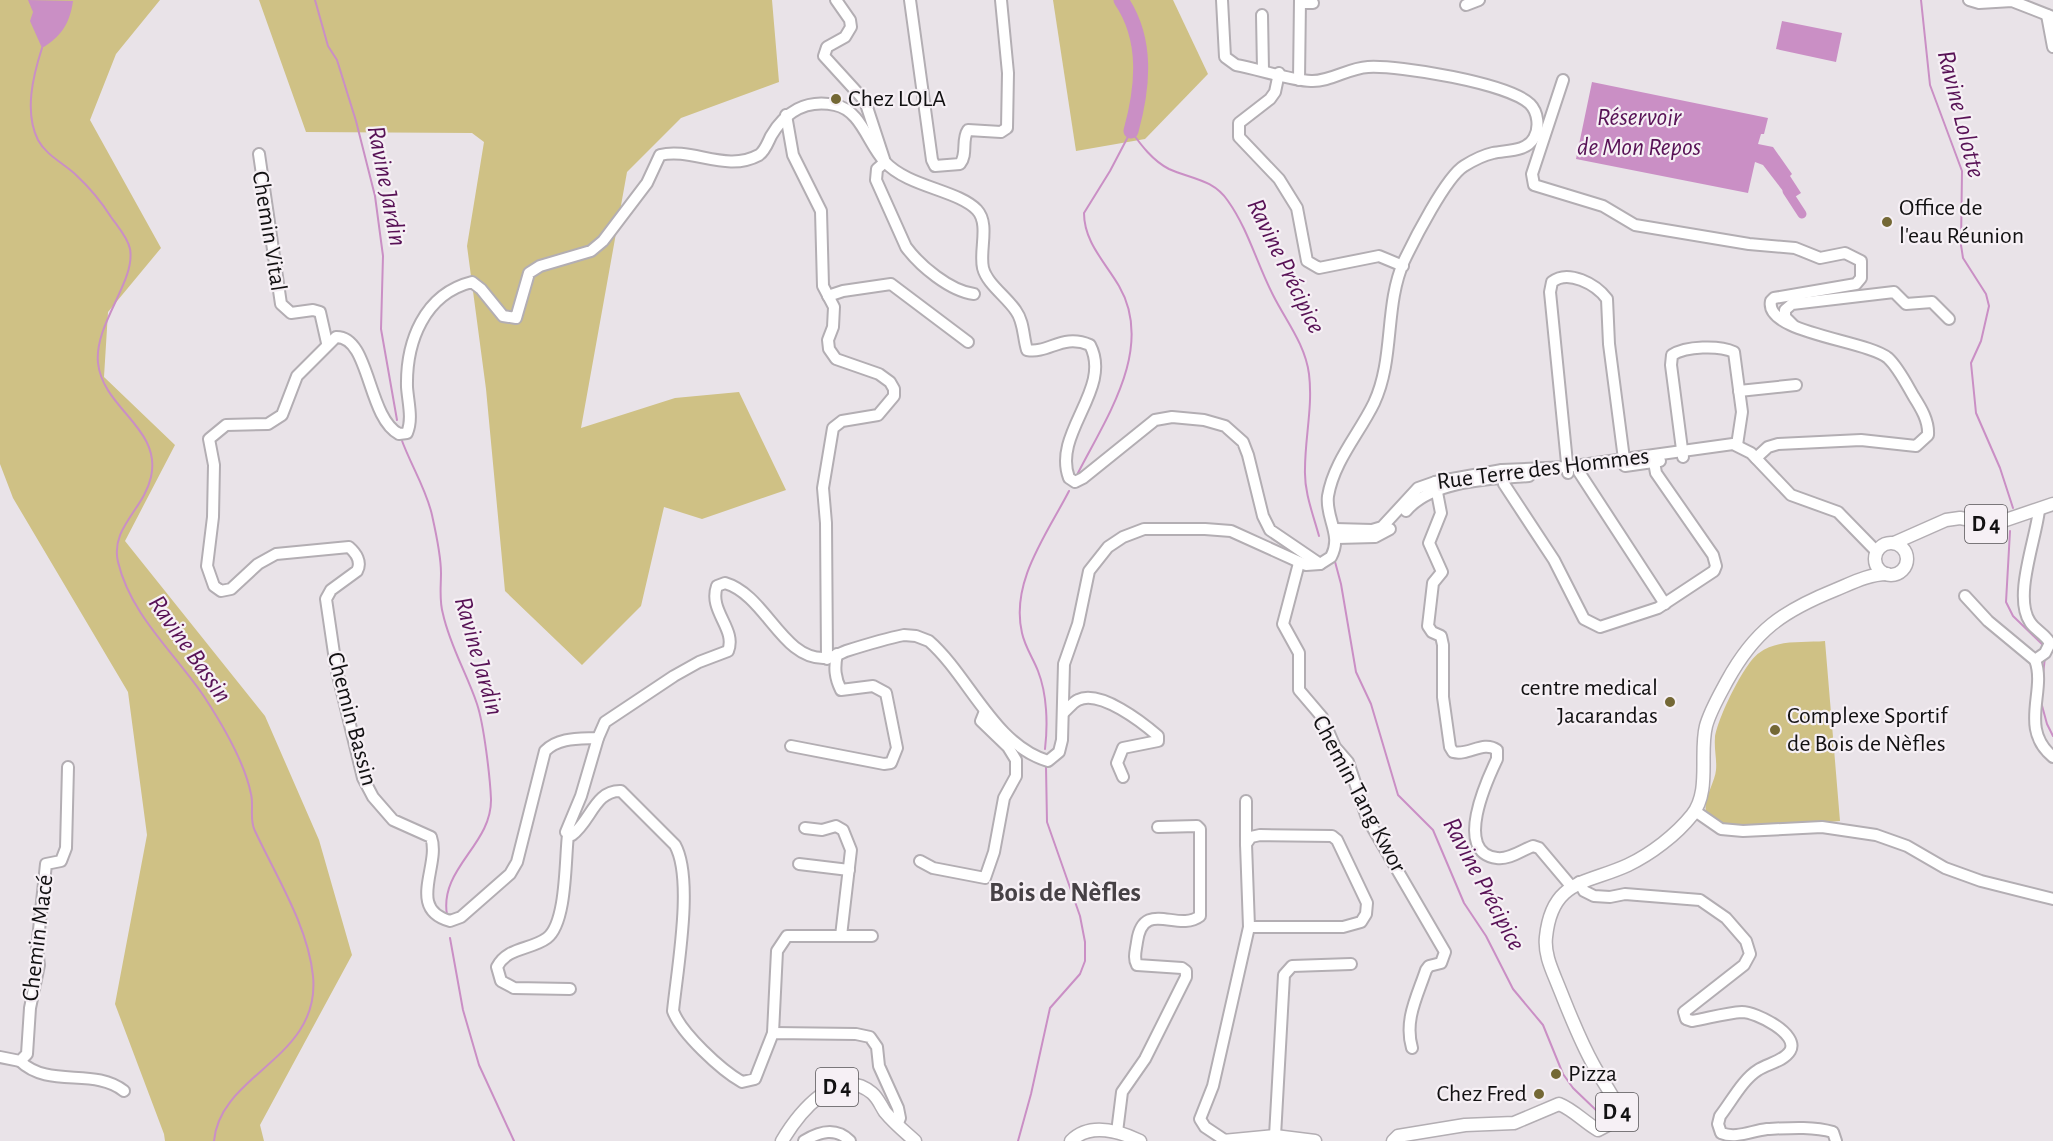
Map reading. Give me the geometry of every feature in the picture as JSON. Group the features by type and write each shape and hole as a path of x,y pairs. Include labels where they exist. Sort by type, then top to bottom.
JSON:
{"main road":[{"name":"D 4","path":"1894,543 1946,520 1960,518 1994,524 2053,504"},
{"path":"1906,553 1919,531"},
{"path":"1575,884 1626,866 1641,858 1678,830 1695,811 1702,785 1706,726 1740,658 1763,630 1779,617 1862,579 1902,571 1907,563 1906,553 1894,543 1884,545 1862,579"},
{"path":"1877,558 1887,574"},
{"name":"D 4","path":"1393,1141 1398,1136 1465,1125 1514,1123 1559,1104 1570,1108 1586,1124 1598,1130 1615,1121 1618,1107 1593,1065 1572,1021 1548,959 1546,939 1548,925 1558,900 1575,884"},
{"name":"D 4","path":"783,1141 811,1103 832,1088 860,1086 873,1094 897,1125 915,1141"},
{"path":"1071,1141 1092,1130 1117,1132 1140,1141"},
{"path":"1224,1141 1275,1136 1315,1141"}],"street":[{"path":"910,0 932,160 936,166 960,164 963,160 965,135 968,130 1001,132 1007,128 1008,73 1001,0"},
{"path":"570,989 514,988 501,981 497,967 507,954 539,943 550,936 554,929 564,891 567,824 581,796 605,722 637,698 699,662 728,651 729,635 718,614 714,594 717,586 725,583 732,585 758,604 795,648 806,655 832,656 904,635 916,636 936,648 985,711 1027,751 1048,760 1059,752 1064,664 1078,624 1089,571 1108,547 1144,529 1231,531 1299,562 1320,564 1331,557 1336,534 1328,508 1328,495 1336,468 1374,402 1384,374 1395,292 1403,266 1449,181 1463,166 1491,153 1528,145 1535,137 1537,127 1532,106 1511,94 1478,84 1408,70 1370,67 1355,68 1313,81 1299,80 1279,73 1236,64 1225,57 1222,0"},
{"path":"1466,5 1479,0"},
{"path":"840,1 850,20 851,27 845,36 826,47 824,56 865,101 885,162"},
{"path":"1299,80 1300,1 1313,3"},
{"path":"1976,1 2012,1 2050,16 2053,47"},
{"path":"1263,15 1263,70"},
{"path":"1279,73 1275,92 1239,123 1239,137 1279,179 1297,208 1307,261 1319,268 1379,256 1403,266"},
{"path":"1563,80 1532,174 1534,185 1603,206 1635,225 1749,244 1795,248 1820,258 1845,252 1861,261 1862,271 1856,284 1780,296 1771,301 1770,311 1775,317 1810,333 1867,346 1889,359 1923,413 1928,435 1916,446 1861,440 1778,444 1768,447 1756,458"},
{"path":"327,343 336,337 344,337 354,344 376,404 387,423 399,434 407,433 410,425 407,385 411,348 415,331 430,307 460,285 472,282 482,289 503,316 516,318 529,273 540,266 590,251 603,241 647,183 660,154 670,152 724,161 752,158 762,153 786,115 808,105 836,105 857,118 885,162 898,173 967,202 978,211 982,221 983,271 1017,311 1027,350 1035,351 1066,341 1080,341 1090,345 1096,356 1097,371 1070,442 1066,459 1069,478 1075,482 1083,478 1155,420 1172,417 1219,424 1243,442 1263,516 1270,530 1320,564"},
{"path":"786,115 792,155 822,211 823,286 834,308 834,327 828,340 829,349 836,359 879,374 890,382 894,389 894,396 878,414 842,421 833,428 823,488 832,656 837,682 842,690 873,687 886,693 897,748 891,763 884,764 791,746"},
{"name":"Chemin Vital","path":"259,153 280,304 291,313 313,309 320,312 327,343"},
{"path":"885,162 877,169 876,180 906,247 913,256 958,290 974,294"},
{"path":"1624,459 1609,344 1607,299 1595,287 1567,276 1559,277 1552,282 1550,292 1572,470 1665,604"},
{"path":"828,296 843,291 891,284 968,342"},
{"path":"1793,325 1785,317 1785,310 1792,304 1894,292 1906,304 1932,302 1949,319"},
{"name":"Chemin Bassin","path":"327,343 297,376 282,415 268,424 226,425 219,428 209,439 214,465 213,517 207,566 214,586 221,591 231,589 258,564 276,554 349,547 357,556 359,567 357,571 331,590 326,599 336,667 357,759 373,797 393,820 417,828 431,837 434,847 427,878 429,907 434,915 450,921 460,916 510,874 522,847 545,751 552,744 563,740 598,738"},
{"path":"1683,454 1671,365 1672,355 1678,351 1721,348 1734,352 1742,412 1735,444 1756,458 1785,491 1838,512 1877,558"},
{"path":"1739,391 1796,385"},
{"name":"Rue Terre des Hommes","path":"1336,534 1382,527 1418,488 1502,474 1654,462 1735,444"},
{"name":"Rue Terre des Hommes","path":"1572,470 1624,459 1683,454"},
{"path":"1502,474 1554,560 1581,614 1589,623 1606,626 1665,604 1714,571 1716,566 1713,555 1656,473 1654,462"},
{"path":"1436,485 1441,513 1429,543 1442,572 1433,583 1428,626 1432,632 1441,636 1443,645 1443,697 1450,747 1453,752 1460,754 1484,746 1497,750 1497,759 1474,815 1479,844 1485,854 1505,858 1533,846 1539,848 1575,884 1594,896 1610,897 1625,894 1700,900 1726,918 1746,940 1750,954 1744,964 1722,984 1684,1012 1686,1019 1692,1021 1745,1012 1761,1017 1788,1035 1792,1041 1787,1055 1751,1076 1720,1116 1718,1124 1721,1132 1730,1136 1766,1130 1815,1128 1833,1132 1836,1141"},
{"path":"2039,510 2025,583 2025,604 2030,622 2046,651"},
{"name":"Chemin Tang Kwor","path":"1299,562 1283,624 1299,653 1299,690 1322,717 1335,747 1348,762 1365,813 1445,952 1441,963 1429,966 1409,1016 1408,1029 1412,1048"},
{"path":"1965,596 1988,621 2046,651"},
{"path":"2046,651 2038,669 2034,724 2043,744 2053,757"},
{"path":"1063,713 1078,699 1089,698 1122,708 1158,736 1158,741 1123,748 1117,763 1123,777"},
{"path":"920,861 933,868 985,878 994,852 1004,798 1016,776 1016,760 981,721 985,711"},
{"name":"Chemin Macé","path":"20,1061 27,1054 30,1008 39,965 37,950 46,864 61,861 66,848 68,767"},
{"path":"568,835 580,828 602,797 611,791 621,791 630,797 675,845 682,861 684,883 673,1011 677,1022 726,1071 742,1082 755,1079 773,1033 777,951 781,942 787,936 798,934 872,936"},
{"path":"1224,1141 1205,1127 1200,1119 1213,1086 1249,927 1246,801"},
{"path":"1695,811 1720,829 1743,831 1822,827 1876,835 1907,846 1945,868 1981,881 2053,899"},
{"path":"805,828 822,830 836,826 843,830 851,850 841,936"},
{"path":"1117,1132 1122,1092 1144,1059 1186,977 1186,971 1182,968 1137,965 1135,960 1138,931 1150,919 1194,921 1200,916 1200,829 1197,826 1158,827"},
{"path":"1246,844 1251,837 1260,835 1332,836 1341,847 1367,903 1366,914 1361,922 1343,927 1249,927"},
{"path":"800,864 849,870"},
{"path":"1275,1136 1284,975 1292,966 1351,964"},
{"path":"773,1033 856,1034 870,1037 877,1047 879,1066 898,1108 900,1118 897,1125"},
{"path":"0,1057 20,1061 32,1071 42,1075 100,1081 124,1091"},
{"path":"804,1141 831,1131 842,1134 850,1141"}],"shaded area":[{"path":"0,0 160,0 116,54 90,120 161,248 108,312 104,377 175,445 125,541 265,716 319,840 352,955 260,1125 264,1141 165,1141 115,1004 147,835 128,692 13,498 0,464"},
{"path":"259,0 772,0 779,82 681,118 627,172 581,428 675,398 739,392 786,490 702,519 664,507 641,606 582,665 505,591 486,389 467,246 484,142 472,133 306,132"},
{"path":"1053,0 1173,0 1208,74 1145,139 1076,151"},
{"name":"Complexe Sportif de Bois de Nèfles","path":"1825,641 1840,821 1739,827 1713,821 1708,816 1706,804 1716,770 1715,738 1726,706 1746,668 1759,653 1774,646 1790,642"}],"water":[{"path":"28,0 73,1 70,16 63,29 42,48 30,21 33,12"},
{"path":"1782,21 1842,33 1836,62 1776,49"},
{"name":"Réservoir de Mon Repos","path":"1592,82 1768,118 1764,134 1761,134 1758,144 1773,147 1792,174 1790,176 1801,193 1790,200 1763,165 1755,162 1748,193 1576,159"}],"waterway":[{"name":"Ravine Jardin","path":"315,0 328,46 337,60 356,121 375,196 383,256 381,329 397,420"},
{"name":"Ravine Précipice","path":"1121,0 1136,31 1141,64 1138,98 1131,131"},
{"name":"Ravine Lolotte","path":"1921,0 1930,85 1962,171 1961,245 1963,258 1986,294 1989,306 1981,341 1971,363 1976,413 2000,468 2013,508"},
{"name":"Ravine Bassin","path":"42,48 31,94 31,118 38,140 45,150 75,174 94,194 122,233 130,249 127,275 102,333 98,348 98,363 102,379 140,432 148,445 152,460 151,477 147,488 119,539 118,562 124,582 143,617 205,698 238,757 251,794 253,827 298,920 310,957 313,976 311,1004 302,1027 287,1047 233,1098 220,1118 214,1141"},
{"name":"Ravine Précipice","path":"1078,473 1113,406 1129,358 1132,334 1129,310 1119,286 1091,243 1084,213 1131,131 1163,166 1209,184 1228,201 1304,353 1310,386 1305,478 1309,503 1319,536"},
{"path":"1787,191 1802,214"},
{"name":"Ravine Jardin","path":"401,438 426,495 432,515 440,559 442,609 450,637 480,713 489,778 491,799 489,815 483,830 451,884 447,898 447,915"},
{"path":"1045,749 1045,699 1038,671 1022,633 1021,595 1041,541 1069,491"},
{"name":"Ravine Lolotte","path":"2010,531 2006,602 2013,616 2044,646"},
{"name":"Ravine Précipice","path":"1334,558 1341,584 1356,672 1371,704 1398,795 1433,830 1464,903 1486,936 1513,989 1543,1025 1563,1074 1573,1088 1598,1112"},
{"name":"Ravine Lolotte","path":"2043,675 2045,657"},
{"name":"Ravine Lolotte","path":"2041,702 2053,736"},
{"path":"1018,1141 1050,1008 1080,974 1085,961 1085,942 1080,916 1047,822 1046,767"},
{"name":"Ravine Jardin","path":"450,938 463,1010 479,1065 514,1141"}],"place":[{"name":"Chez LOLA","path":"836,99"},
{"name":"Office de l'eau Réunion","path":"1887,222"},
{"name":"centre medical Jacarandas","path":"1670,702"},
{"name":"Complexe Sportif de Bois de Nèfles","path":"1775,730"},
{"name":"Pizza","path":"1556,1074"},
{"name":"Chez Fred","path":"1539,1094"}],"district":[{"name":"Bois de Nèfles","path":"1065,892"}]}
